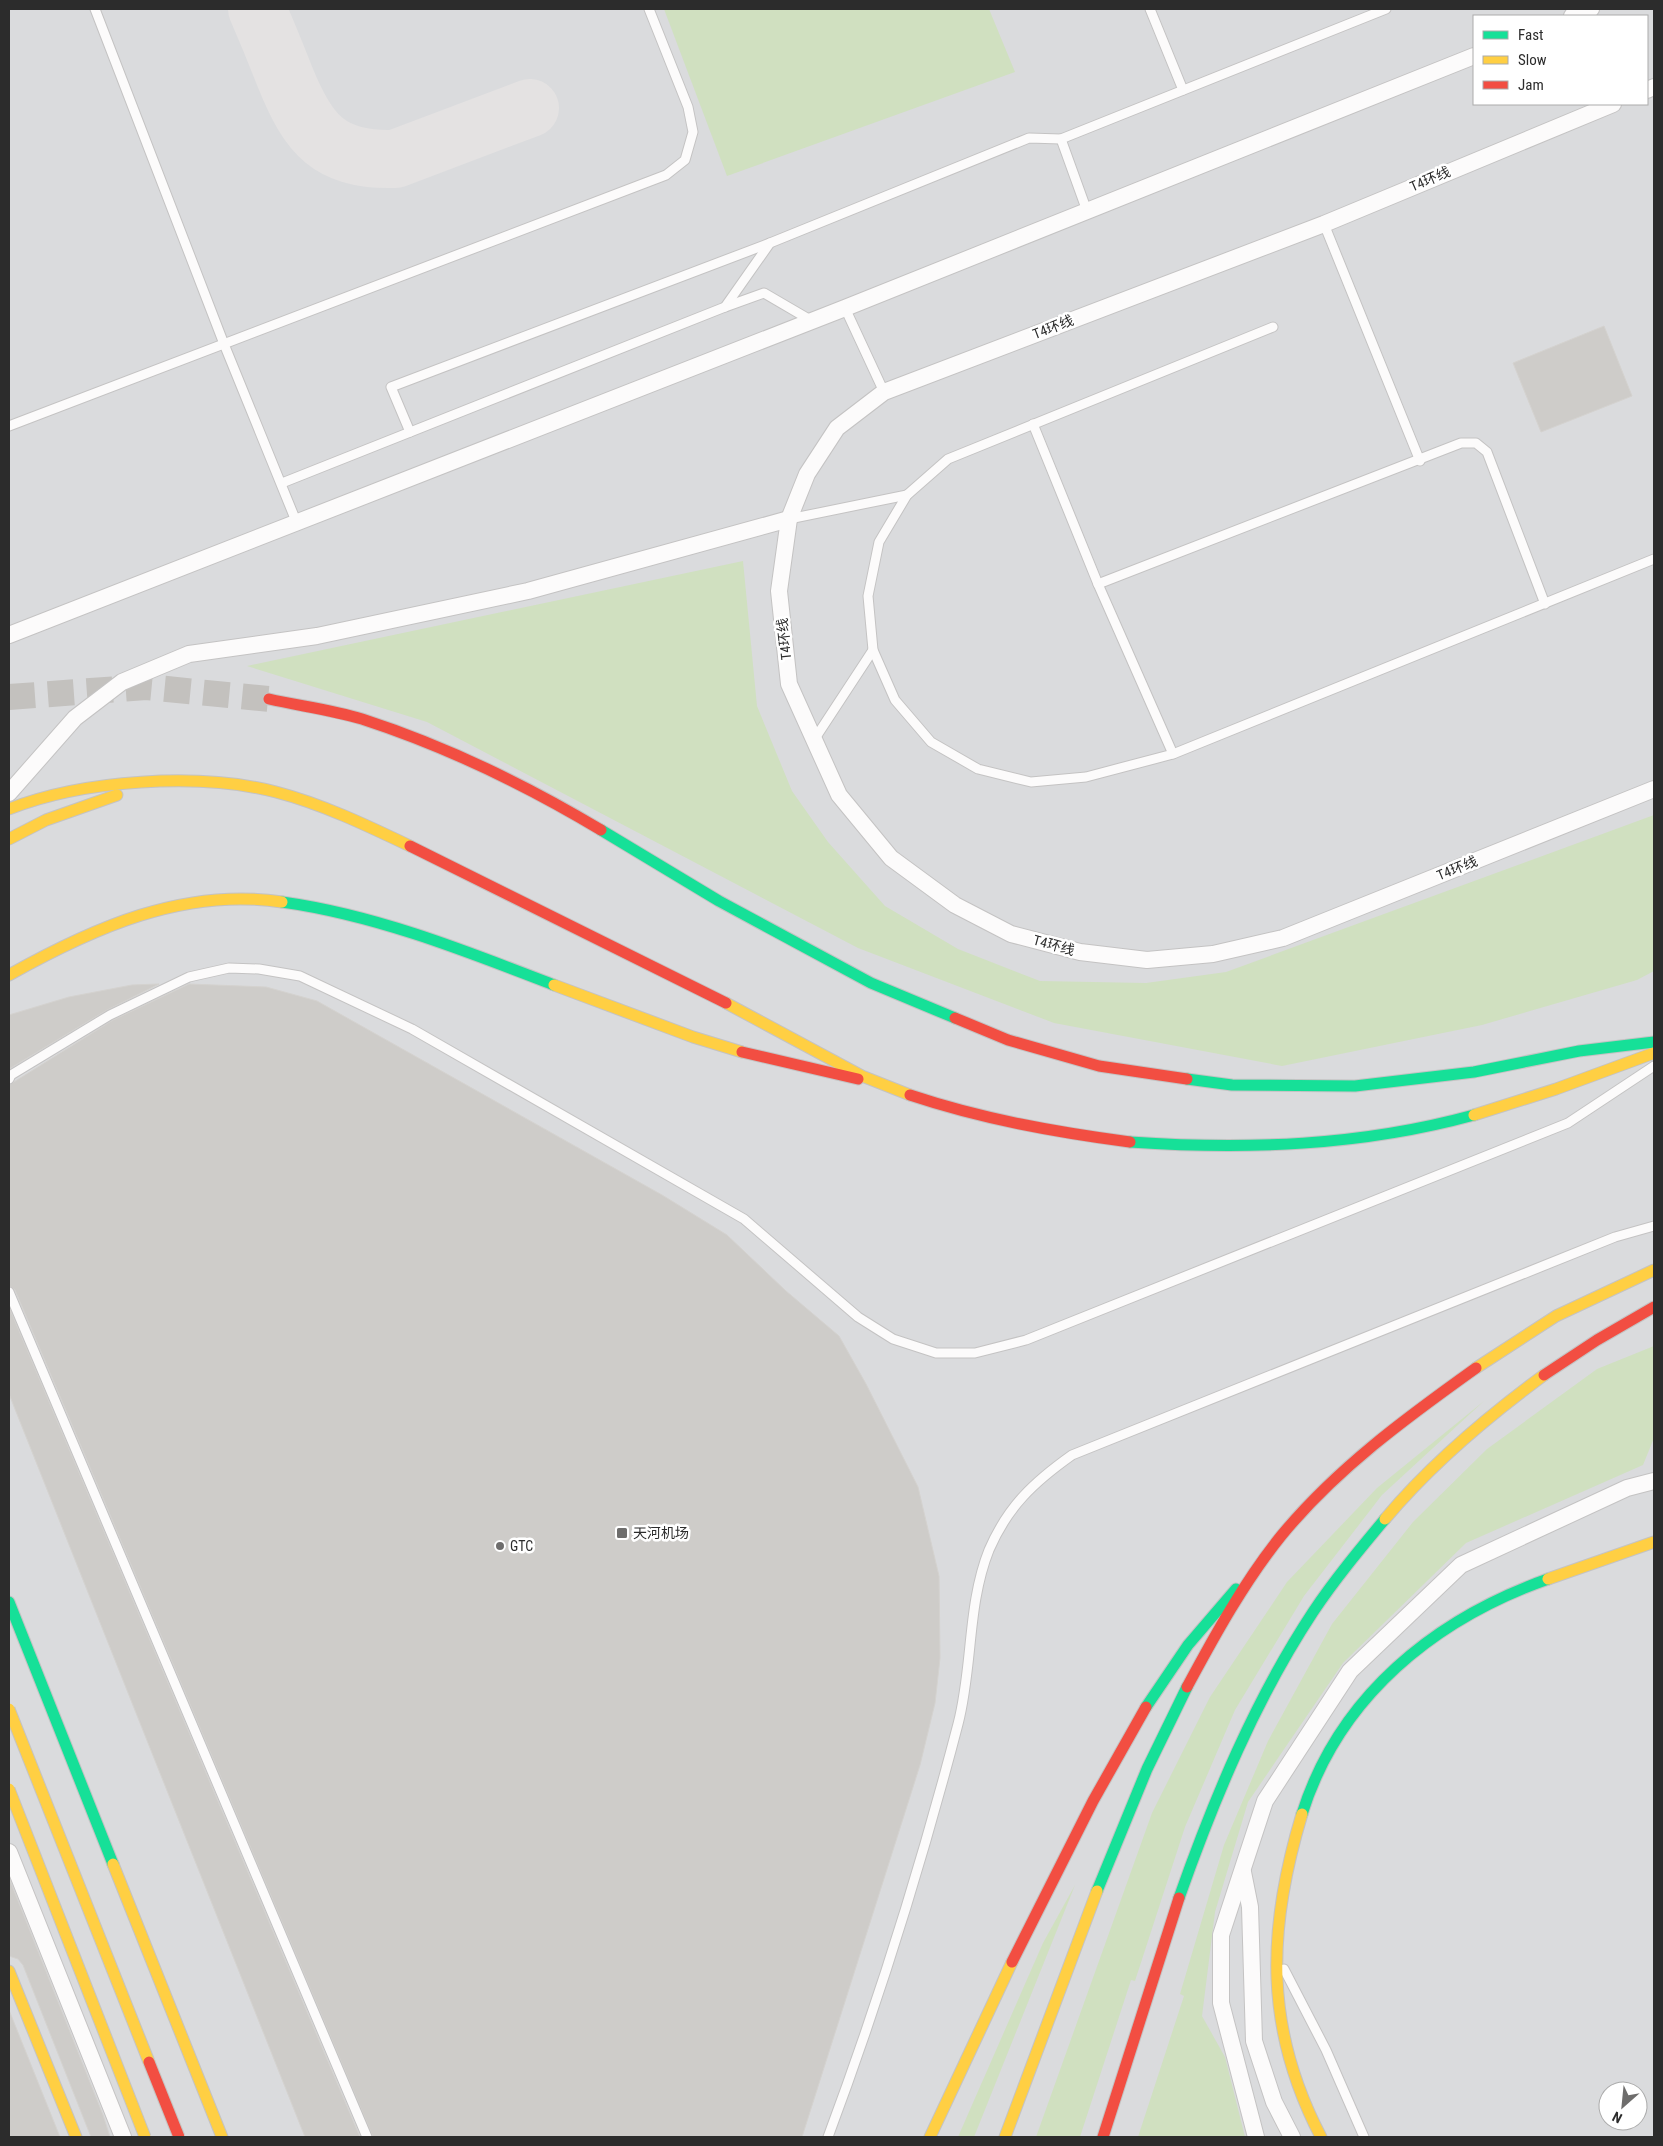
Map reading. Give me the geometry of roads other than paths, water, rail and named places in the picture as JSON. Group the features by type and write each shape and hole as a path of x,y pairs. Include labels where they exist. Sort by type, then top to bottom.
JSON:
{"main road":[{"path":"269,699 361,719 457,755 563,807 720,901 871,982 1008,1040 1099,1066 1232,1085 1355,1086 1474,1072 1579,1050 1654,1042"},
{"path":"9,809 78,789 154,783 201,782 243,785 274,792 308,803 393,839 750,1016 876,1083"},
{"path":"9,839 46,820 154,783"},
{"path":"9,975 51,951 97,930 149,911 198,902 245,898 296,904 350,915 411,933 694,1037 876,1083 939,1104 1002,1120 1066,1133 1131,1141 1187,1145 1262,1145 1337,1140 1457,1120 1582,1080 1654,1053"},
{"path":"930,2137 1027,1928 1136,1722 1164,1676 1215,1611 1263,1560 1308,1506 1351,1463 1400,1422 1476,1367 1541,1324 1604,1291 1654,1270"},
{"path":"1103,2137 1202,1834 1252,1719 1280,1666 1316,1610 1391,1511 1468,1435 1517,1394 1564,1361 1611,1331 1654,1307"},
{"path":"1321,2137 1303,2102 1287,2055 1278,2005 1277,1956 1284,1875 1302,1809 1333,1744 1352,1714 1378,1683 1406,1656 1434,1635 1468,1614 1510,1593 1654,1542"},
{"path":"1005,2137 1086,1919 1148,1768 1188,1683 1222,1623 1263,1560"},
{"path":"9,1602 222,2137"},
{"path":"9,1709 179,2137"},
{"path":"9,1788 145,2137"},
{"path":"9,1970 76,2137"}],"street":[{"path":"1575,15 1591,9"},
{"path":"9,635 296,521 845,308 1473,56"},
{"name":"T4环线","path":"1611,105 1324,224 884,392 838,428 807,474 789,518 779,591 789,684 839,795 891,858 955,905 1011,934 1080,952 1147,960 1213,954 1283,938 1654,789"},
{"path":"9,793 75,718 122,682 189,654 317,636 528,591 789,518"},
{"path":"1256,2137 1221,2003 1221,1935 1265,1801 1350,1671 1461,1565 1627,1488 1654,1481"},
{"path":"9,1852 123,2137"},
{"path":"1242,1870 1250,1907 1254,2041 1274,2102 1292,2137"}],"lane":[{"path":"95,9 224,344 296,521"},
{"path":"9,426 666,175 685,160 693,132 688,107 649,9"},
{"path":"1150,9 1183,90"},
{"path":"410,432 391,387 770,243 1029,138 1061,139 1386,9"},
{"path":"1061,139 1087,211"},
{"path":"1324,224 1420,461"},
{"path":"725,307 770,243"},
{"path":"282,483 764,293 812,321"},
{"path":"845,308 884,392"},
{"path":"1273,326 948,459 907,495 879,542 868,596 873,650 895,700 931,742 978,770 1031,782 1086,777 1173,754 1654,559"},
{"path":"1033,424 1098,584 1173,754"},
{"path":"1098,584 1420,461 1460,443 1476,443 1487,452 1544,604"},
{"path":"789,518 907,495"},
{"path":"814,740 873,650"},
{"path":"9,1079 11,1075 110,1015 189,977 230,968 259,969 300,976 412,1029 744,1219 858,1317 893,1338 936,1352 975,1354 1026,1340 1568,1123 1594,1108 1654,1066"},
{"path":"828,2137 859,2055 958,1721 978,1587 989,1550 1009,1511 1037,1480 1072,1455 1615,1237 1654,1226"},
{"path":"9,1292 367,2137"},
{"path":"1277,1956 1326,2050 1364,2137"}],"tunnel":[{"path":"9,697 146,687 269,699"}],"place":[{"name":"天河机场","path":"622,1533"},
{"name":"GTC","path":"500,1546"}]}
